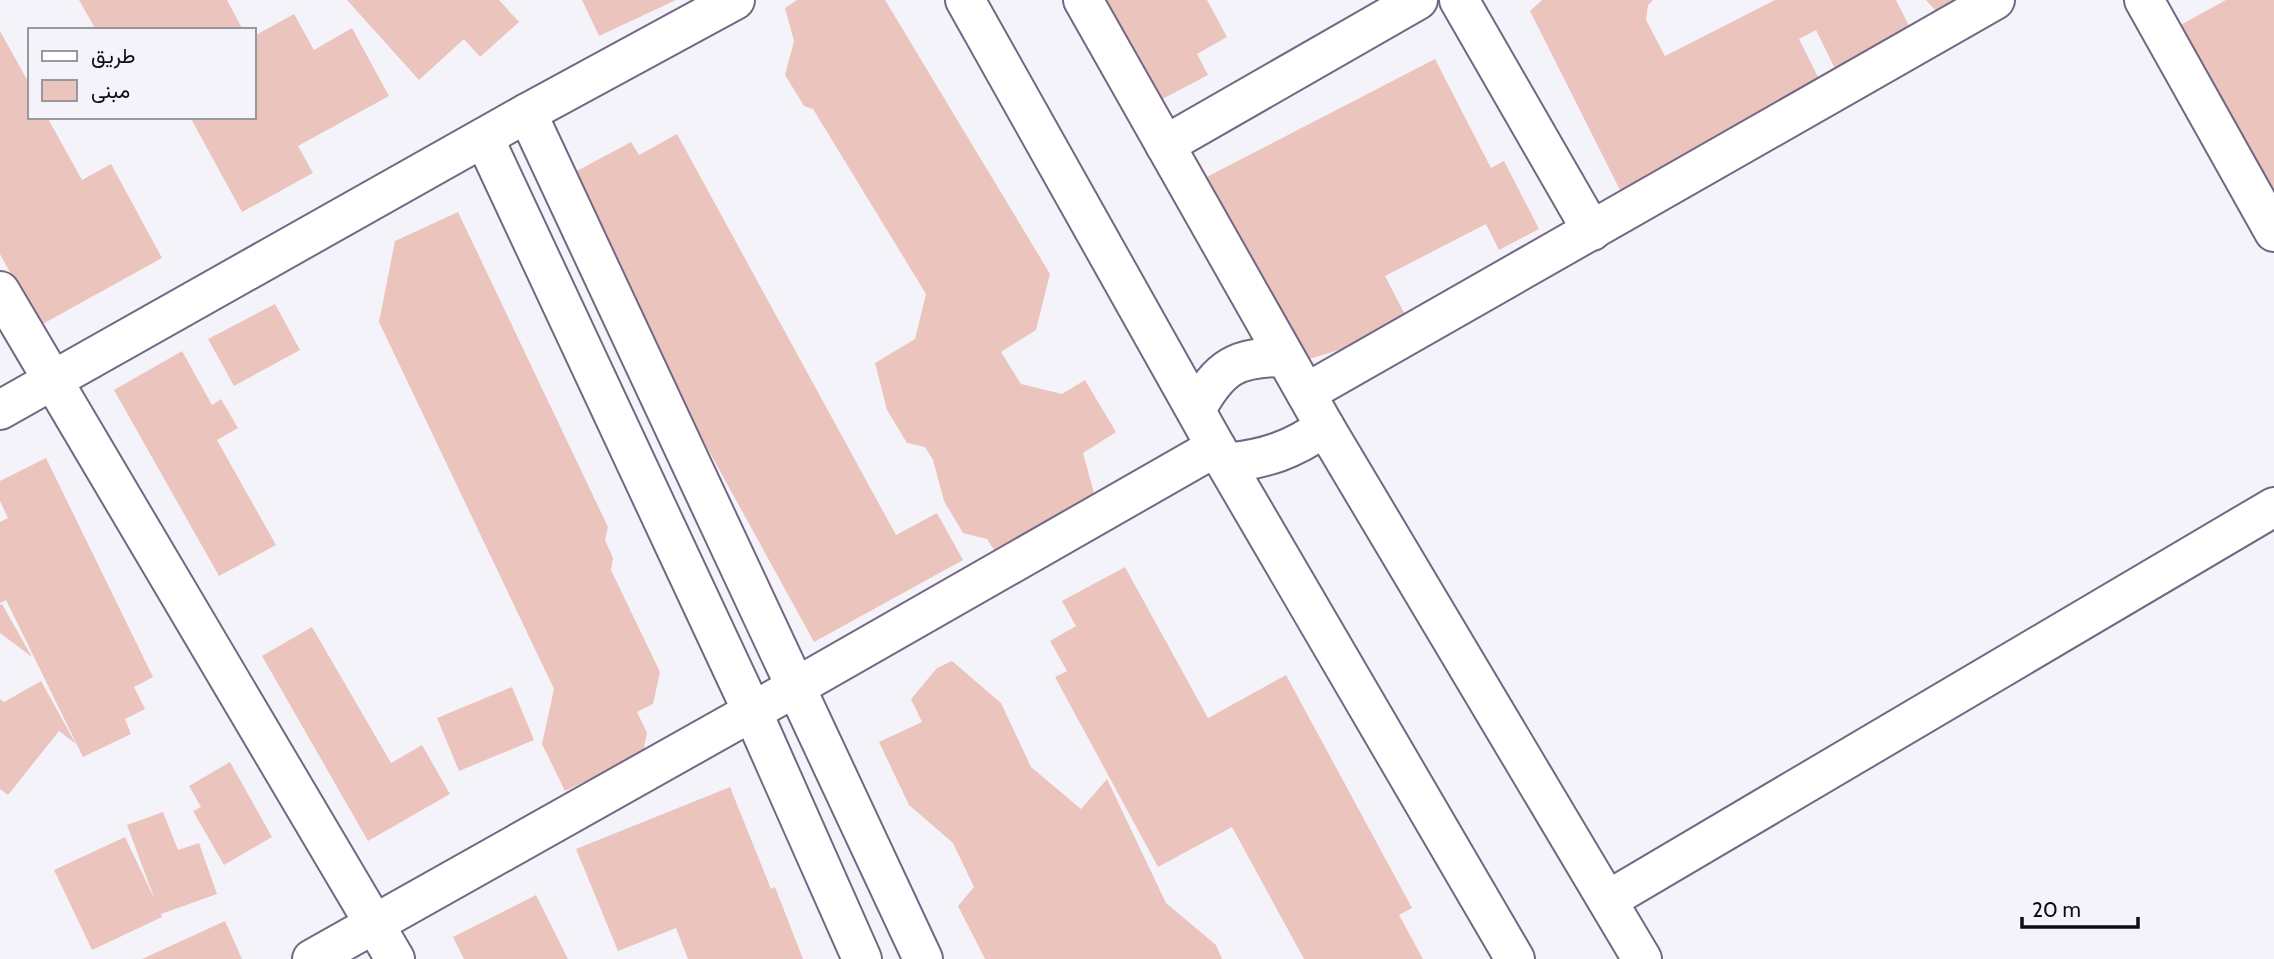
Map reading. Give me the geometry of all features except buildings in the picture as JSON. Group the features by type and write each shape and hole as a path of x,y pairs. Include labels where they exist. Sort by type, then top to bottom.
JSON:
{"street":[{"path":"0,410 527,113 735,0"},
{"path":"965,0 1221,455 1515,959"},
{"path":"1083,0 1325,427 1642,959"},
{"path":"1166,145 1418,0"},
{"path":"1460,0 1592,231"},
{"path":"1306,393 1995,0"},
{"path":"2144,0 2274,232"},
{"path":"527,113 923,959"},
{"path":"484,138 752,711 862,959"},
{"path":"0,291 395,959"},
{"path":"1196,410 1209,385 1231,366 1257,357 1285,357"},
{"path":"312,959 752,711 1221,455 1253,461 1303,442 1325,427"},
{"path":"1608,900 2274,507"}]}
